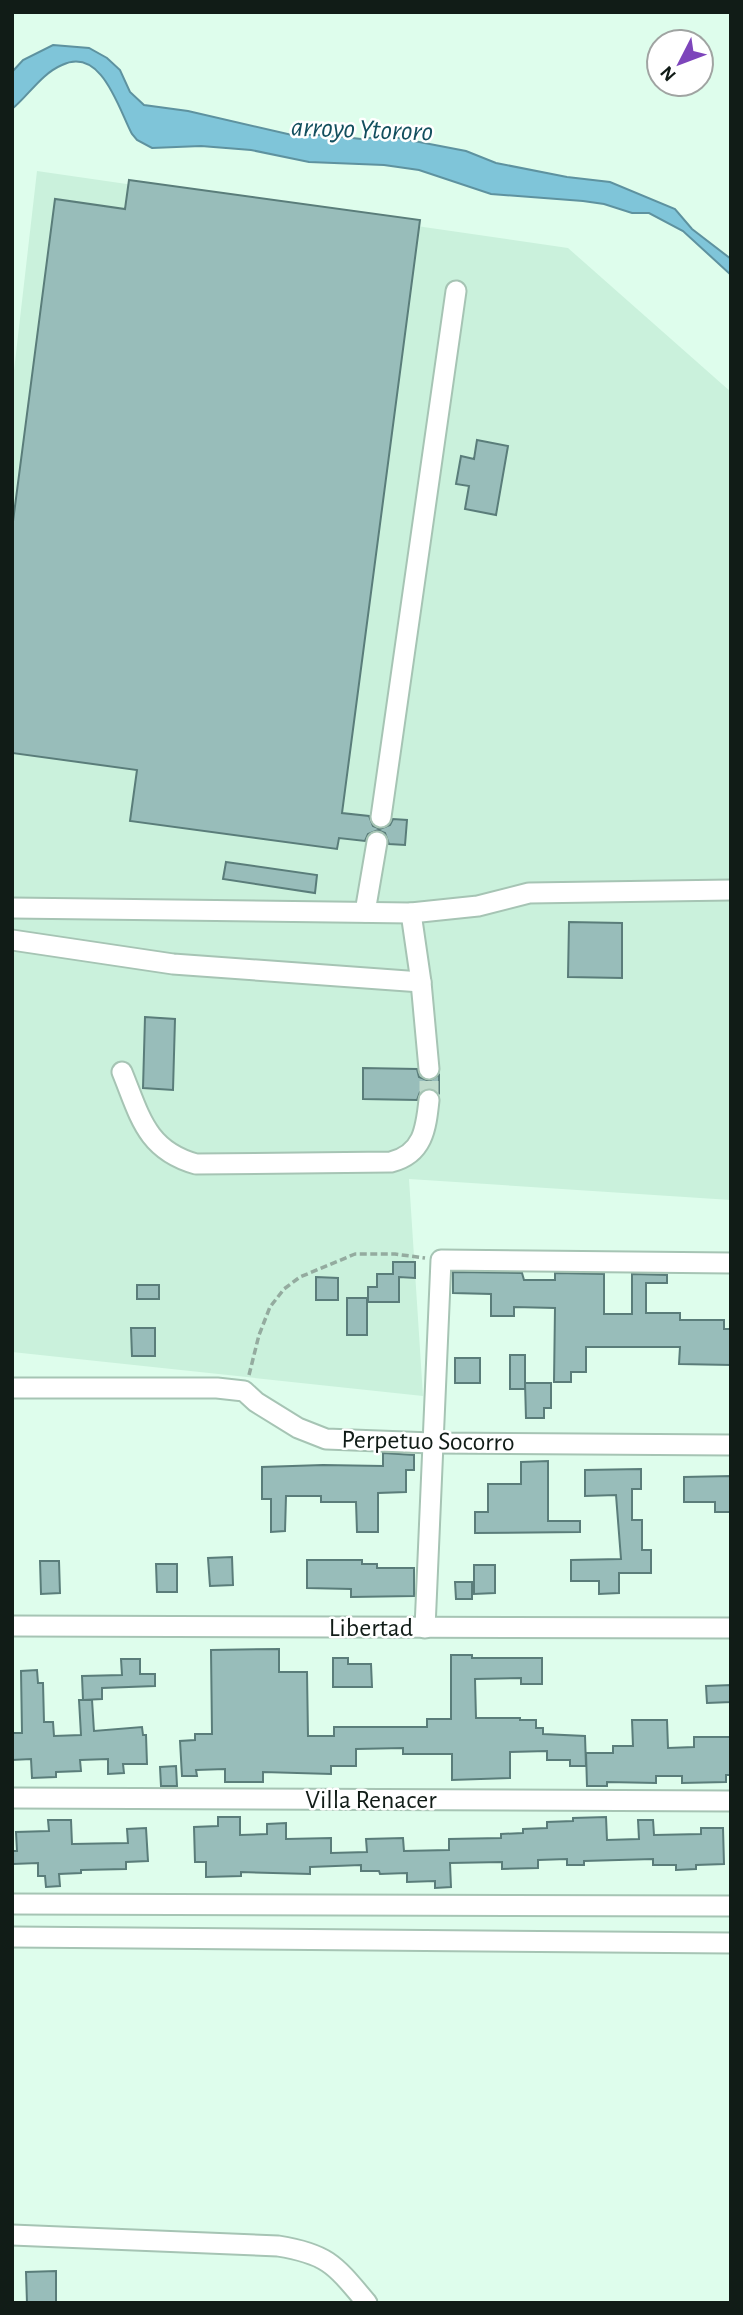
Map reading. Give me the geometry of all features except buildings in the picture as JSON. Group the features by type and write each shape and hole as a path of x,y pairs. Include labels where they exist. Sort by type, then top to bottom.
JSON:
{"street":[{"path":"381,817 456,291"},
{"path":"365,912 377,842"},
{"path":"12,908 411,914 478,906 529,893 731,890"},
{"path":"411,914 429,1069"},
{"path":"12,940 173,964 421,982"},
{"path":"122,1072 147,1133 159,1147 178,1159 196,1164 400,1160 412,1153 421,1142 426,1130 429,1100"},
{"path":"425,1628 441,1260 731,1264"},
{"path":"12,1388 217,1388 244,1391"},
{"name":"Perpetuo Socorro","path":"244,1391 256,1402 298,1428 326,1439 432,1443 731,1445"},
{"name":"Libertad","path":"12,1626 731,1628"},
{"name":"Villa Renacer","path":"12,1798 731,1801"},
{"path":"12,1903 731,1906"},
{"path":"12,1937 731,1943"},
{"path":"12,2235 299,2249 320,2256 338,2268 367,2303"}],"path":[{"path":"244,1391 258,1335 270,1307 284,1289 300,1278 355,1254 395,1254 441,1260"}],"shaded area":[{"path":"37,171 568,248 731,392 731,1200 409,1179 423,1396 12,1352 12,388"}],"water":[{"path":"53,45 89,48 107,58 120,70 130,92 144,105 188,111 292,135 361,139 388,136 466,151 496,163 567,177 610,182 675,209 692,229 731,259 731,275 683,231 649,213 632,213 583,201 491,194 419,170 384,165 309,162 251,150 201,146 152,148 132,134 107,83 88,64 76,62 55,69 12,109 12,72 23,60"}],"tunnel":[{"path":"429,1069 429,1100"}],"water label":[{"name":"arroyo Ytororo","path":"362,130"}]}
